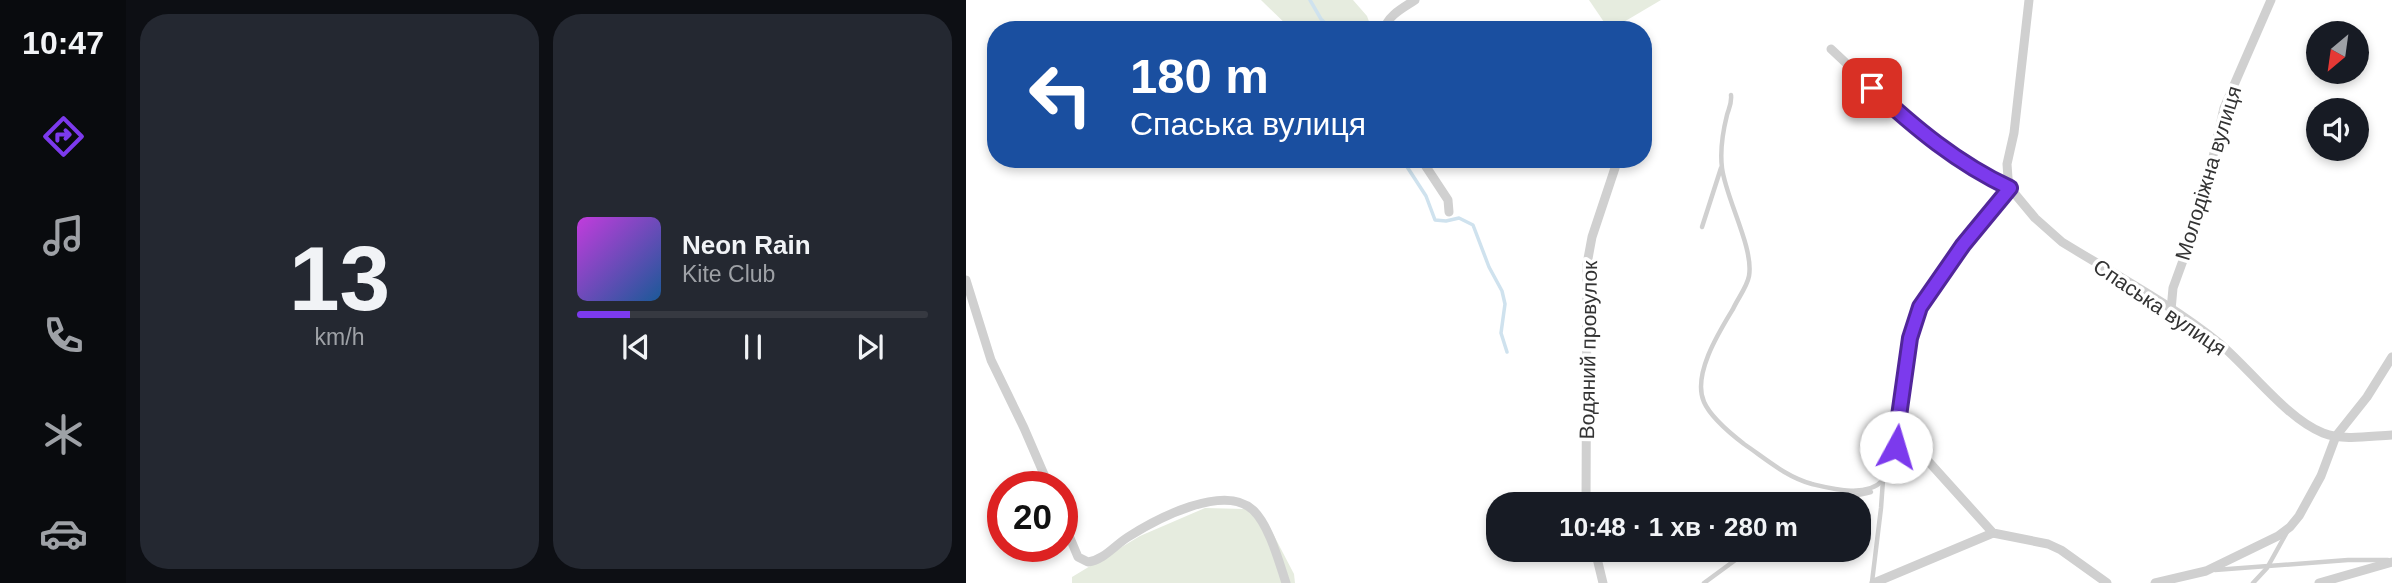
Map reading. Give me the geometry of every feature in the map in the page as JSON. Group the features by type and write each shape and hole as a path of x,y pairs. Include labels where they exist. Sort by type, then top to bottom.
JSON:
{"street":[{"path":"1391,21 1415,0"},
{"path":"1993,533 1900,431 1899,416 1910,338 1920,307 1963,245 2010,188 2007,164 2014,133 2029,0"},
{"name":"Молодіжна вулиця","path":"2171,310 2173,288 2201,211 2224,108 2272,0"},
{"name":"Спаська вулиця","path":"1831,49 1941,148 1978,173 2010,188 2049,232 2219,343 2304,422 2324,434 2336,436 2392,435"},
{"path":"1427,168 1448,200 1449,212"},
{"name":"Водяний провулок","path":"1586,492 1587,264 1592,237 1615,168"},
{"path":"966,280 990,360 1043,471"},
{"path":"2155,583 2206,571 2290,527 2321,476 2336,436 2367,397 2392,357"},
{"path":"1078,557 1088,562 1102,557 1142,528 1188,508 1234,500 1247,505 1259,517 1286,583"},
{"path":"1873,583 1993,533 2048,544 2061,550 2107,583"},
{"path":"2319,583 2392,561"},
{"path":"1598,562 1603,583"}],"lane":[{"path":"1731,95 1732,102 1723,133 1722,164 1725,186 1743,239 1749,274 1709,355 1701,382 1705,405 1738,439 1795,478 1841,489 1864,491 1877,486"},
{"path":"1702,227 1722,164"},
{"path":"1869,492 1883,480 1891,464 1900,431"},
{"path":"1891,464 1903,456 1919,453"},
{"path":"1873,583 1883,480"},
{"path":"2253,583 2267,568 2290,527"},
{"path":"2206,571 2348,560 2392,561"},
{"path":"1704,583 1733,562"}],"shaded area":[{"path":"1261,0 1353,0 1369,21 1283,21"},
{"path":"1589,0 1661,0 1625,21 1603,21"},
{"path":"1205,508 1245,509 1269,526 1294,574 1295,583 1072,583 1072,577 1140,536"}],"waterway":[{"path":"1310,0 1323,21"},
{"path":"1408,168 1426,196 1435,220 1459,218 1473,225 1489,267 1502,291 1505,304 1501,333 1507,352"}],"route":[{"path":"1872,88 1941,148 1978,173 2010,188 1963,245 1920,307 1910,338 1896,447"}]}
